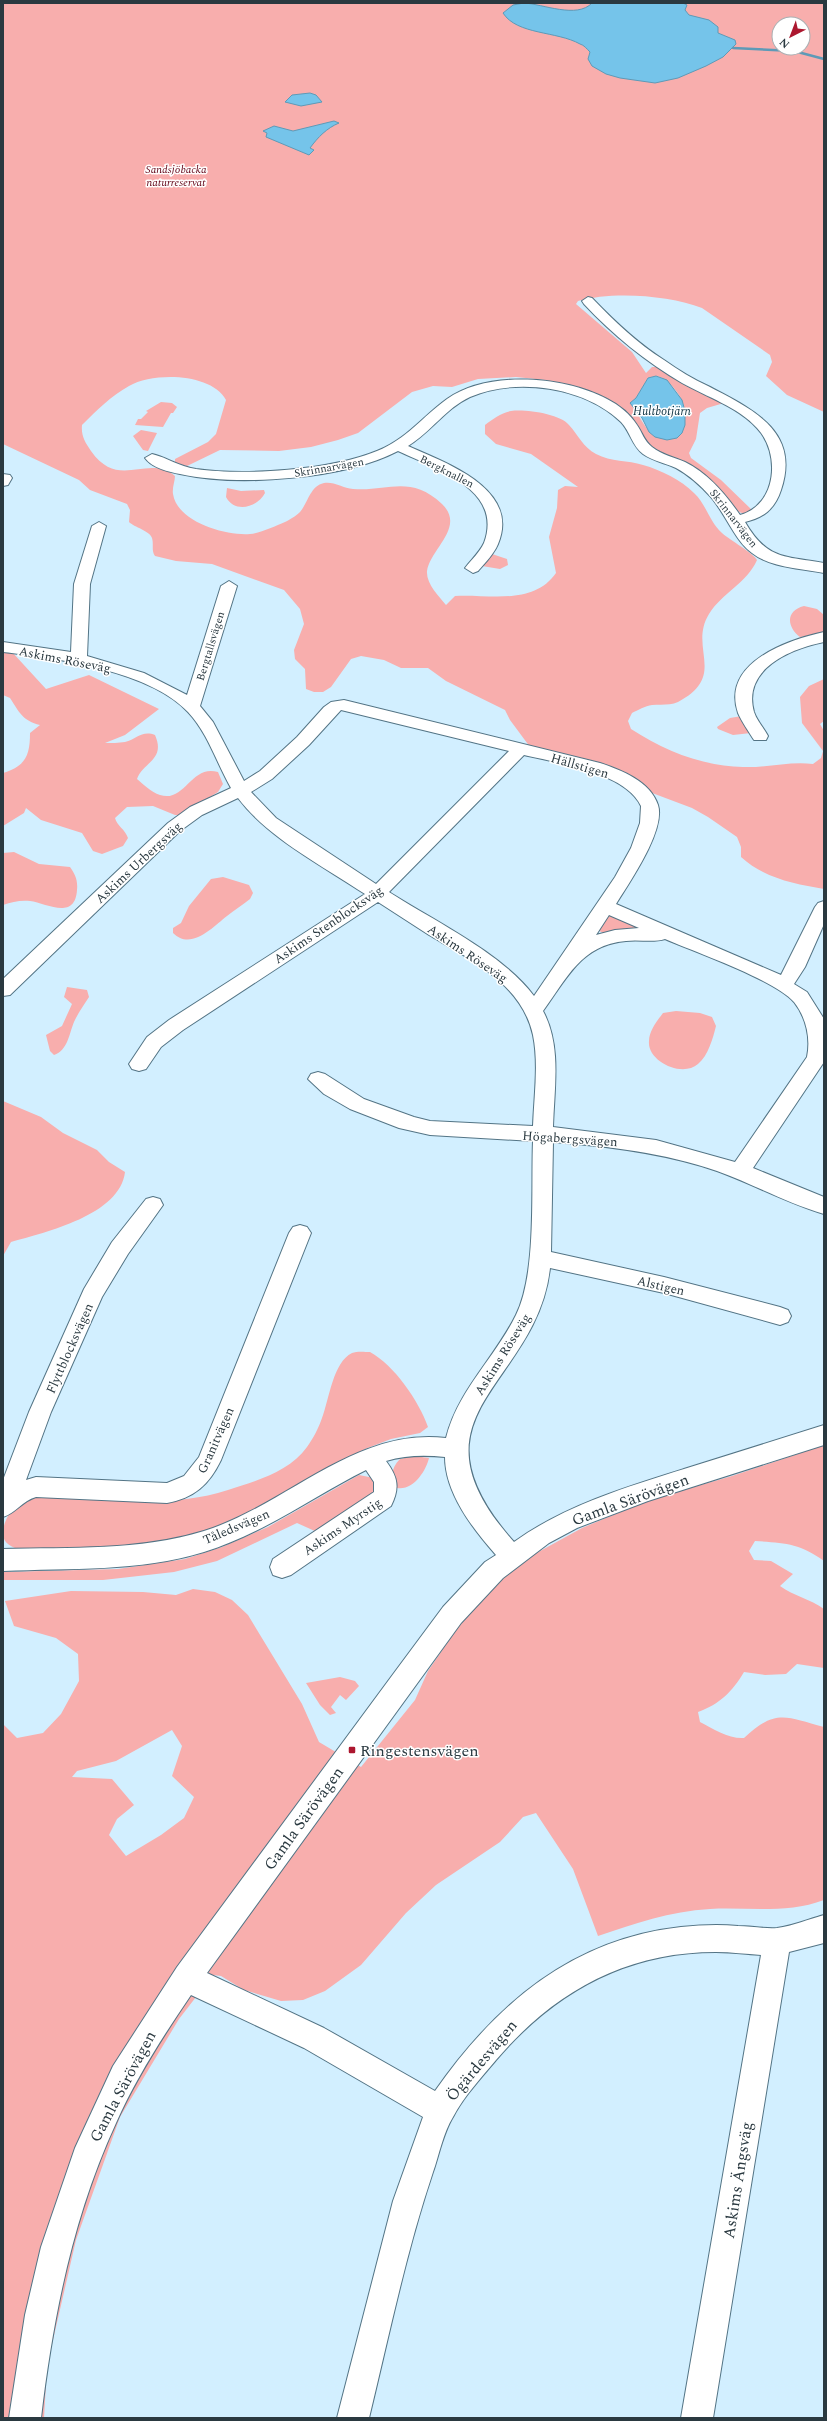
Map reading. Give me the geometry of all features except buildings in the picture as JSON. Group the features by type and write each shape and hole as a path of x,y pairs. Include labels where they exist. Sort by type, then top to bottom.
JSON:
{"street":[{"path":"588,301 618,333 636,347 674,372 743,410 768,432 780,457 773,493 764,510 754,516 736,520"},
{"name":"Skrinnarvägen","path":"152,458 163,465 187,471 267,476 306,473 347,466 368,460 398,446 421,431 448,404 472,392 511,384 541,385 565,389 592,398 614,410 631,426 644,448 654,455 693,472 716,494 736,520 746,539 766,555 824,568"},
{"name":"Bergknallen","path":"398,446 462,477 475,485 487,499 495,517 495,532 487,551 473,568"},
{"path":"78,659 82,584 99,526"},
{"name":"Bergtallsvägen","path":"192,706 228,586"},
{"path":"760,736 749,718 745,704 746,685 754,671 780,651 808,640 824,638"},
{"name":"Askims Röseväg","path":"3,647 78,659 146,680 178,696 192,706 204,724 240,791 251,805 269,821 377,894 500,973 523,994 534,1010 541,1028 545,1050 540,1258 536,1290 530,1309 463,1419 456,1449 459,1475 471,1504 481,1521 512,1556"},
{"name":"Hällstigen","path":"338,705 350,706 602,770 622,779 647,799 652,814 648,833 634,860 534,1010"},
{"name":"Askims Urbergsväg","path":"3,990 174,827 206,806 240,791 266,775 288,756 330,710 338,705"},
{"name":"Askims Stenblocksväg","path":"139,1064 154,1042 176,1025 377,894 520,749"},
{"path":"604,906 676,938 749,967 783,985 800,997 814,1019 818,1036 817,1057 802,1082 740,1170"},
{"path":"783,985 796,969 807,940 824,907"},
{"path":"569,958 592,943 613,937 652,934 676,938"},
{"name":"Högabergsvägen","path":"318,1079 345,1099 359,1106 408,1124 430,1128 597,1138 657,1148 740,1170 824,1206"},
{"name":"Flyttblocksvägen","path":"5,1505 40,1412 92,1295 120,1248 153,1205"},
{"name":"Granitvägen","path":"5,1505 17,1493 36,1487 166,1493 180,1491 195,1482 209,1460 300,1233"},
{"name":"Alstigen","path":"540,1258 664,1285 780,1316"},
{"name":"Gamla Särövägen","path":"25,2418 35,2342 46,2284 61,2229 90,2147 143,2043 186,1978 452,1615 477,1586 512,1556 541,1536 596,1508 824,1435"},
{"name":"Tåledsvägen","path":"4,1558 107,1558 166,1551 224,1534 265,1515 370,1458 394,1450 416,1446 456,1449"},
{"name":"Askims Myrstig","path":"282,1567 383,1499 388,1491 387,1483 370,1458"},
{"name":"Ögärdesvägen","path":"353,2418 408,2201 440,2110 464,2075 499,2034 518,2015 561,1982 595,1964 655,1945 680,1941 716,1938 777,1942 824,1929"},
{"name":"Askims Ängsväg","path":"697,2418 777,1942"},
{"path":"186,1978 314,2038 440,2110"}],"green space":[{"name":"Sandsjöbacka naturreservat","path":"3,3 824,3 824,412 787,395 766,376 772,362 770,355 702,308 657,297 623,295 592,298 578,301 576,304 632,352 646,373 652,367 657,367 724,403 707,408 700,413 696,439 689,453 691,458 721,480 753,511 745,514 739,512 700,472 665,456 647,444 637,424 625,413 592,392 545,380 516,377 478,379 452,387 433,386 412,392 358,433 338,440 311,447 279,451 220,450 187,466 175,463 175,459 208,442 216,434 226,400 219,391 208,384 195,380 167,377 140,381 122,390 110,399 82,425 82,429 87,445 102,463 112,469 122,470 154,468 164,470 175,476 173,494 176,504 183,512 204,525 228,533 250,534 268,529 287,521 300,512 312,491 324,483 331,483 353,489 398,486 419,489 442,504 448,513 450,521 449,530 429,563 427,571 427,576 431,585 446,605 455,596 496,597 523,594 535,590 546,583 556,573 549,537 557,508 558,490 565,486 578,487 531,454 496,444 485,434 485,425 494,418 511,411 525,411 551,415 565,421 584,445 596,454 602,457 637,463 650,467 677,480 689,488 698,497 722,533 757,560 753,568 741,582 714,607 709,614 704,626 702,638 704,672 701,682 693,692 678,702 672,704 644,707 632,713 628,721 631,729 657,744 684,756 713,764 752,767 796,763 813,764 821,758 823,751 802,723 800,697 809,686 824,679 824,721 820,724 824,731 824,889 780,879 759,870 741,857 741,847 737,837 692,808 530,747 510,720 505,710 446,681 428,668 401,668 384,660 361,656 351,659 331,687 323,692 314,692 306,689 305,669 295,659 294,650 304,624 300,609 284,590 212,564 176,561 155,556 151,536 129,522 130,510 127,504 90,490 79,480 3,444","holes":["656,376 666,380 675,389 681,399 685,410 685,425 655,437 630,403 636,398 648,378"]},
{"path":"161,402 172,403 177,407 173,413 171,413 163,427 135,425 138,419 141,419 148,412 146,411"},
{"path":"141,430 157,433 148,451 143,450 133,436"},
{"path":"227,488 241,491 264,490 265,493 262,498 252,505 240,507 235,506 226,497"},
{"path":"492,554 507,559 508,565 500,569 482,566"},
{"path":"804,606 817,609 824,615 824,634 800,637 792,629 790,620 791,615 798,608"},
{"path":"3,651 12,652 46,689 89,675 159,709 125,735 105,743 125,742 143,734 155,735 158,743 156,755 140,773 137,779 153,792 160,795 169,796 176,794 201,773 209,771 218,772 223,784 218,792 181,815 175,815 153,806 127,807 115,818 128,838 123,846 102,854 93,851 82,833 41,820 26,808 24,813 3,826 3,773 17,767 22,763 28,753 30,733 40,725 25,718 10,698 3,695"},
{"path":"742,716 751,733 733,735 718,729 717,727 730,718"},
{"path":"14,852 39,864 70,867 76,877 77,883 75,899 71,905 65,908 59,908 37,902 26,901 3,905 3,853"},
{"path":"223,877 249,885 253,893 250,899 202,935 187,939 180,938 173,933 173,928 181,923 189,906 211,879"},
{"path":"609,913 646,929 603,933 596,929"},
{"path":"67,987 87,990 89,997 79,1012 65,1046 59,1053 54,1055 50,1051 46,1035 62,1026 72,1004 64,997"},
{"path":"676,1011 700,1013 712,1017 716,1026 712,1041 705,1056 702,1061 691,1068 675,1068 667,1065 659,1061 650,1048 649,1037 658,1019 663,1013"},
{"path":"3,1101 41,1117 63,1133 97,1150 109,1162 125,1172 120,1187 110,1200 96,1210 61,1227 11,1242 3,1256"},
{"path":"354,1352 370,1352 379,1358 397,1375 419,1406 428,1427 420,1433 391,1439 365,1449 247,1515 203,1533 148,1546 21,1550 11,1546 3,1537 6,1521 12,1510 22,1501 33,1496 137,1501 173,1500 209,1495 228,1490 261,1479 281,1469 300,1456 316,1433 325,1410 332,1382 340,1364"},
{"path":"824,1445 824,1561 799,1547 783,1543 755,1541 749,1551 754,1560 771,1561 793,1574 780,1586 824,1609 824,1668 797,1664 786,1674 765,1675 744,1672 735,1686 725,1696 713,1705 698,1712 700,1722 721,1733 738,1738 744,1738 765,1722 773,1719 790,1718 824,1727 824,1900 796,1907 767,1909 710,1909 681,1912 652,1919 598,1936 573,1869 536,1813 523,1817 500,1842 436,1885 406,1913 361,1965 325,1991 303,2000 281,2001 244,1990 221,1976 213,1975 179,2019 120,2117 76,2240 47,2366 44,2418 3,2418 3,1724 17,1738 43,1733 61,1714 79,1681 78,1654 56,1638 14,1626 5,1601 71,1591 143,1592 176,1595 193,1589 215,1592 232,1600 248,1615 302,1704 319,1742 361,1767 415,1700 428,1671 469,1611 522,1561 582,1528 649,1500 732,1476","holes":["172,1730 182,1746 172,1776 194,1797 184,1818 161,1835 126,1856 109,1835 117,1819 134,1805 112,1779 72,1777 77,1771 116,1761"]},
{"path":"414,1456 429,1458 425,1469 413,1483 403,1488 397,1488 392,1477 393,1469 400,1459"},
{"path":"359,1475 374,1478 380,1490 317,1532 297,1523 217,1561 174,1572 103,1580 3,1580 3,1572 118,1569 185,1559 222,1547 268,1527"},
{"path":"340,1677 355,1681 359,1686 346,1700 340,1695 331,1707 336,1713 330,1715 320,1705 306,1683"}],"water":[{"path":"524,3 560,9 578,10 586,8 592,3 683,3 687,5 685,10 689,15 709,20 718,27 718,33 735,40 736,44 723,57 678,78 655,83 620,78 606,74 592,66 588,59 590,52 583,45 571,40 527,29 509,20 503,13 513,5"},
{"path":"310,93 316,95 322,102 301,106 285,102 292,95"},
{"path":"334,121 339,123 331,127 320,137 310,148 314,150 309,155 266,137 267,133 263,131 274,126 293,131"},
{"name":"Hultbotjärn","path":"656,376 667,380 682,400 685,411 685,425 682,433 677,438 667,440 655,437 649,432 642,418 630,403 636,398 648,378"}],"waterway":[{"path":"733,48 794,51 824,59"}],"place":[{"name":"Ringestensvägen","path":"352,1750"}]}
